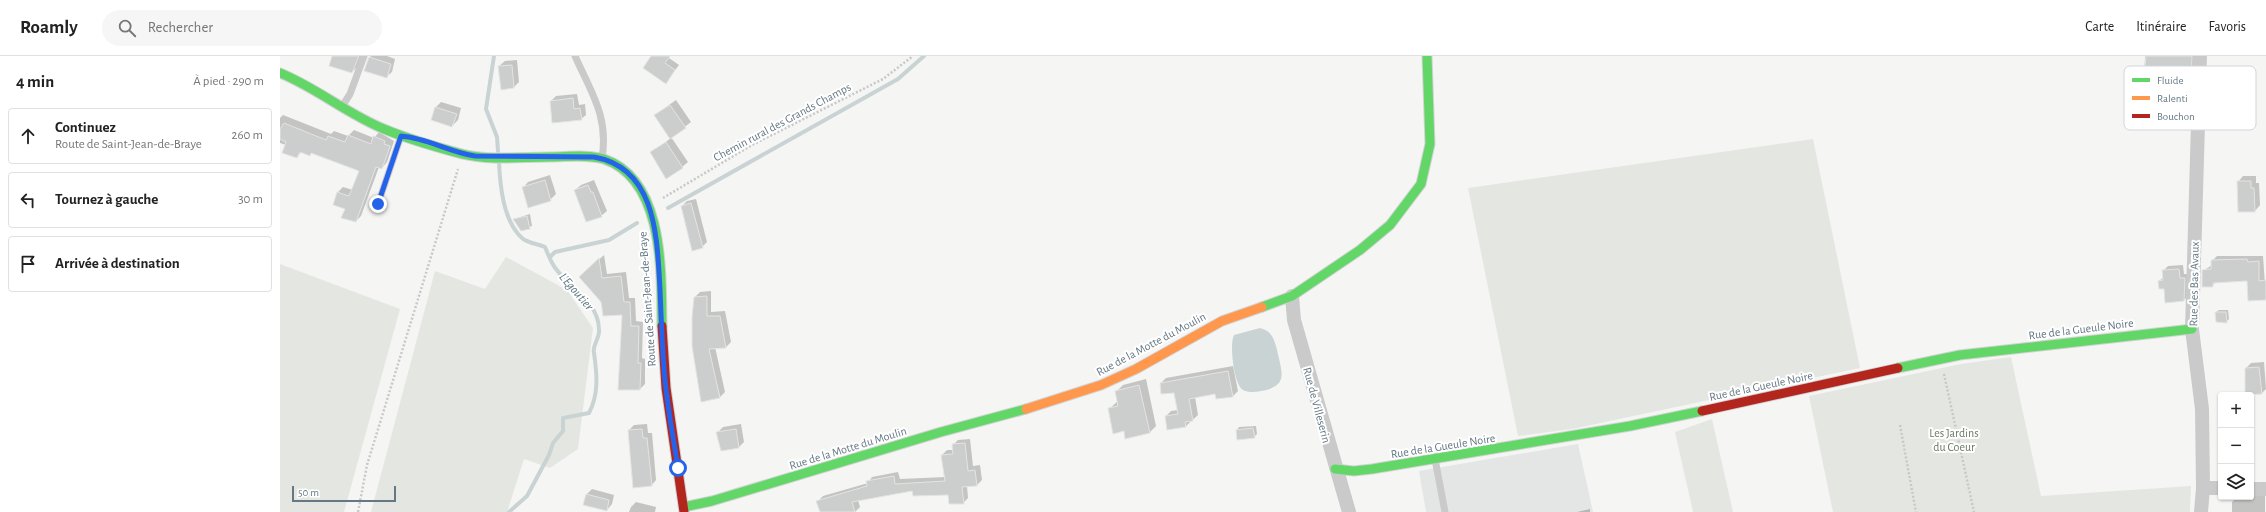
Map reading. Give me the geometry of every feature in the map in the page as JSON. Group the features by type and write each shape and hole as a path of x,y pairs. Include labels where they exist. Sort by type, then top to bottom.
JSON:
{"street":[{"name":"Rue de la Motte du Moulin","path":"684,510 934,435 1027,409 1100,385 1136,369 1222,321 1292,296 1360,250 1390,225 1421,184 1430,144 1427,56"},
{"name":"Rue des Bas Avaux","path":"2200,56 2200,66"},
{"name":"Route de Saint-Jean-de-Braye","path":"280,73 302,82 342,107 401,136 412,137 462,154 490,157 602,158 628,172 645,197 651,213 658,257 664,370 684,510"},
{"name":"Rue des Bas Avaux","path":"2198,130 2192,329 2202,409 2203,488 2201,512"},
{"name":"Rue de Villeserin","path":"1292,296 1294,320 1348,512"},
{"name":"Rue de la Gueule Noire","path":"1335,469 1354,471 1630,426 1960,355 2192,329"},
{"path":"2203,488 2218,488"},
{"path":"2254,489 2266,489"}],"lane":[{"path":"342,107 350,94 364,56"},
{"path":"575,56 602,117 604,134 602,158"},
{"path":"378,204 401,136"},
{"path":"1435,459 1445,512"}],"path":[{"name":"Chemin rural des Grands Champs","path":"658,201 752,145 883,79 912,56"},
{"path":"358,512 367,464 459,167"},
{"path":"1943,371 1974,512"},
{"path":"1900,425 1916,512"}],"shaded area":[{"path":"1260,328 1270,333 1273,339 1282,372 1280,382 1276,386 1256,392 1248,392 1240,387 1237,381 1232,355 1233,340 1234,335"},
{"path":"1578,444 1593,512 1426,512 1419,471"}],"green space":[{"path":"1813,139 1860,368 1572,429 1518,436 1468,188"},
{"path":"506,257 567,290 593,328 578,449 550,468 524,459 507,512 371,512 435,271 485,289"},
{"path":"280,264 400,309 344,512 280,512"},
{"name":"Les Jardins du Coeur","path":"2011,357 2041,496 2191,486 2190,512 1833,512 1809,396 1961,364"},
{"path":"1712,419 1733,512 1693,512 1675,432"}],"building":[{"path":"332,56 359,56 352,73 329,66"},
{"path":"651,56 670,56 665,63 675,70 666,84 643,68"},
{"path":"2146,56 2192,56 2192,66 2145,66"},
{"path":"369,57 391,64 387,78 364,71"},
{"path":"512,65 514,88 501,90 498,66"},
{"path":"573,98 574,109 580,108 582,120 552,123 550,101"},
{"path":"670,105 686,128 670,139 654,115"},
{"path":"435,107 457,114 452,127 431,120"},
{"path":"284,123 326,140 328,136 345,142 348,135 371,144 373,136 385,141 384,144 390,146 382,169 376,167 356,222 341,218 345,209 333,205 337,192 349,196 359,171 311,153 310,156 300,152 297,158 282,153 286,142 280,139 280,129"},
{"path":"666,142 683,168 666,179 650,152"},
{"path":"545,180 551,201 528,208 522,187"},
{"path":"2237,181 2251,181 2251,188 2254,188 2255,212 2238,212"},
{"path":"588,185 591,192 593,192 602,217 586,222 574,190"},
{"path":"691,203 703,248 692,251 681,206"},
{"path":"527,216 530,229 521,231 513,219"},
{"path":"599,258 602,278 621,276 624,302 630,302 631,326 639,326 638,363 641,363 640,390 618,390 622,315 603,316 601,302 579,277"},
{"path":"2247,259 2248,262 2259,261 2259,281 2266,280 2266,300 2248,301 2247,281 2213,283 2213,287 2202,287 2202,270 2211,269 2211,260"},
{"path":"2179,269 2180,278 2185,278 2184,301 2165,303 2164,289 2159,289 2158,281 2163,280 2162,270"},
{"path":"707,296 707,316 720,316 726,348 709,349 720,398 701,402 692,346 692,317 694,297"},
{"path":"2215,312 2226,312 2227,323 2216,322"},
{"path":"2259,367 2262,394 2254,394 2254,392 2245,392 2245,368"},
{"path":"1228,371 1233,397 1216,399 1215,394 1189,399 1193,421 1185,422 1186,427 1167,430 1165,416 1178,414 1174,393 1161,394 1160,383"},
{"path":"1139,385 1150,433 1125,439 1124,431 1113,434 1108,408 1118,406 1115,391"},
{"path":"1253,428 1255,438 1237,440 1236,430"},
{"path":"642,429 643,438 647,438 652,486 633,488 628,430"},
{"path":"736,429 739,448 721,451 716,432"},
{"path":"965,443 968,471 975,470 977,486 962,487 964,504 949,504 948,495 913,496 912,491 852,502 855,512 820,512 816,501 867,486 866,481 894,476 895,484 945,481 941,455 953,454 952,444"},
{"path":"586,494 609,500 607,511 583,505"}],"waterway":[{"name":"L'Egoutier","path":"494,56 486,109 497,137 498,151"},
{"path":"668,208 898,79 924,56"},
{"name":"L'Egoutier","path":"499,162 500,181 504,202 507,213 516,231 524,240 545,247 556,269 589,303 598,320 599,330 594,350 596,391 589,413 563,418 563,431 553,443 549,455 527,496 509,512"},
{"path":"550,257 555,252 609,240 637,223"}],"traffic: fast":[{"path":"1262,307 1292,296 1360,250 1390,225 1421,184 1430,144 1427,56"},
{"path":"280,73 307,86 370,123 442,149 473,156 495,158 597,157 604,159 624,170 639,186 649,207 656,230 661,280 662,326"},
{"path":"1898,368 1960,355 2192,329"},
{"path":"684,507 712,501 941,432 1026,409"},
{"path":"1335,469 1354,471 1372,469 1630,426 1702,411"}],"traffic: slow":[{"path":"1026,409 1101,385 1136,369 1222,321 1262,307"}],"traffic: jam":[{"path":"662,326 666,388 684,512"},
{"path":"1702,411 1898,368"}],"route":[{"path":"378,204 401,136 412,137 449,148 462,154 475,156 602,158 611,161 628,172 637,183 649,206 656,238 664,370 678,468"}]}
